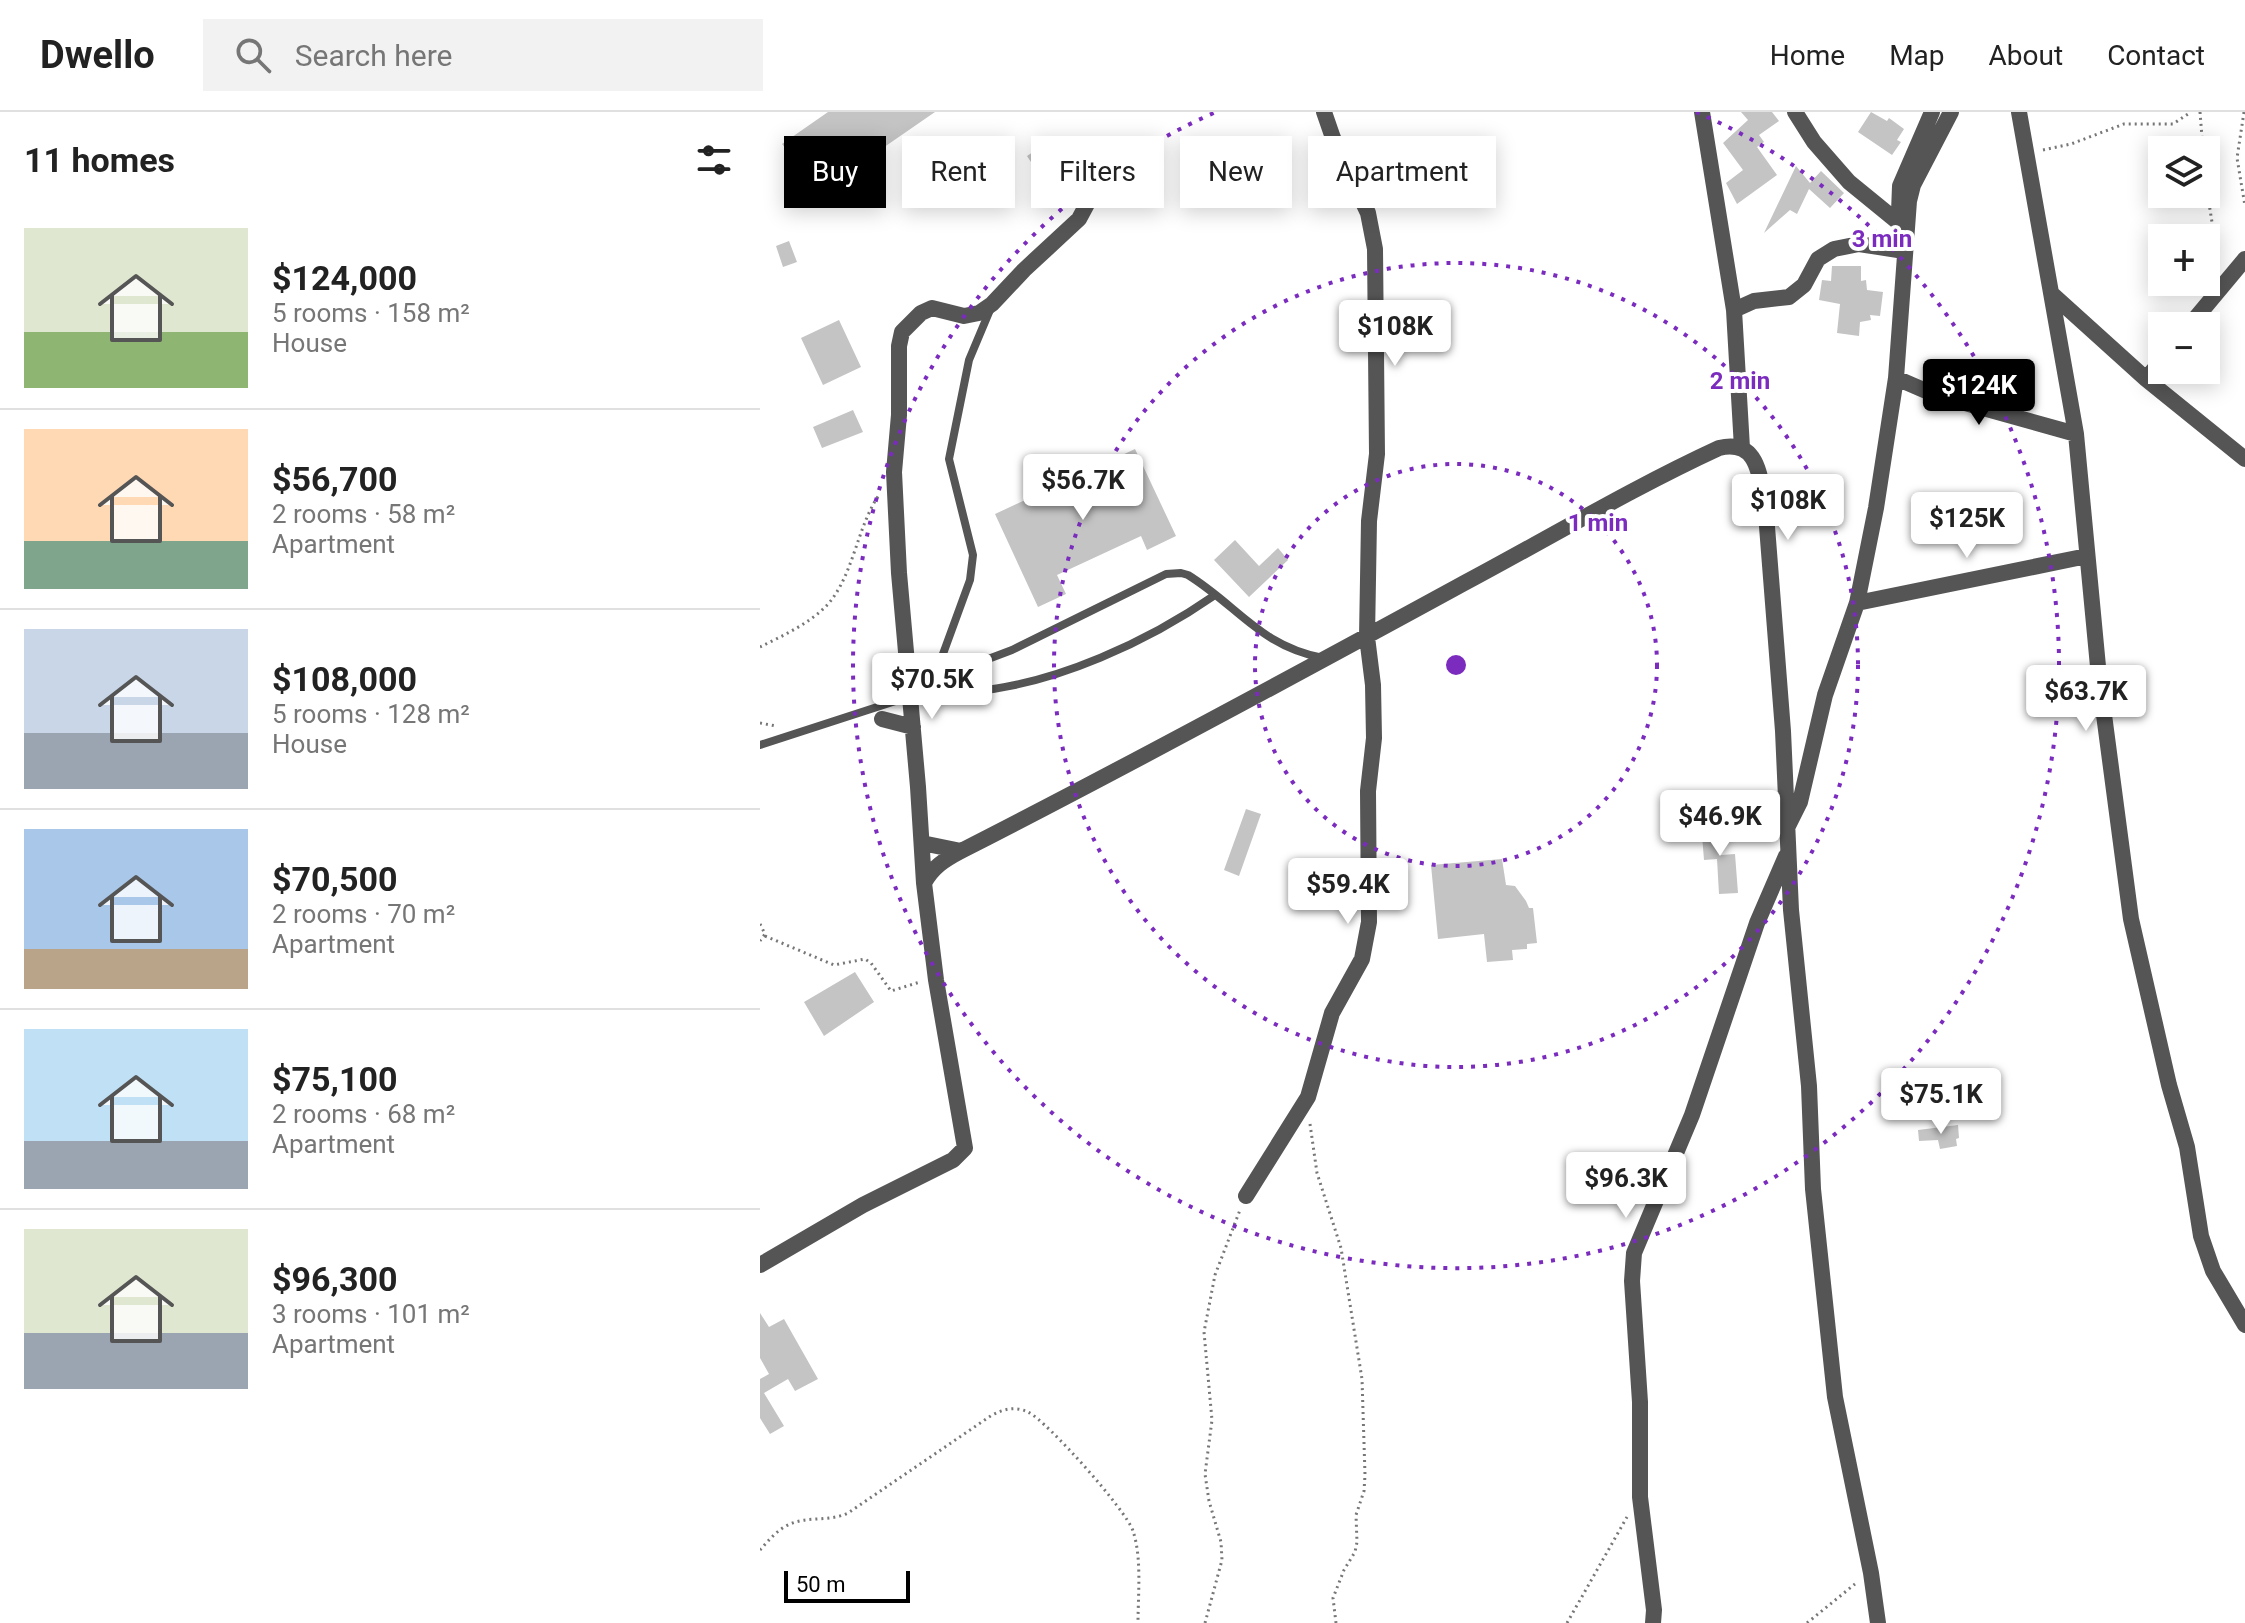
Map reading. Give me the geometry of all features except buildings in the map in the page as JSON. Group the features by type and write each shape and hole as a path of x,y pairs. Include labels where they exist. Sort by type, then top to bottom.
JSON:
{"street":[{"path":"1246,1196 1308,1097 1332,1013 1362,959 1369,922 1368,805 1374,738 1373,685 1367,637 1369,521 1377,454 1375,249 1368,213 1324,112"},
{"path":"1702,112 1734,310 1742,448"},
{"path":"1795,112 1814,142 1849,182 1898,222"},
{"path":"1902,285 1898,250 1900,186 1932,112"},
{"path":"1787,828 1800,802 1825,695 1857,603 1876,508 1896,378 1905,233 1913,185 1951,112"},
{"path":"2019,112 2076,434 2099,677 2131,919 2169,1085 2187,1147 2201,1236 2213,1271 2245,1325"},
{"path":"760,1265 962,1152 965,1144 936,980 924,883 913,727 922,690 899,573 894,472 899,415 899,346 902,332 921,313 932,308 964,316 979,313 992,304 1079,219 1085,208"},
{"path":"1734,310 1754,301 1789,297 1804,285 1818,259 1834,249 1859,244 1898,250"},
{"path":"2200,312 2245,259"},
{"path":"2053,295 2146,379 2245,459"},
{"path":"1896,378 1933,394 2076,434"},
{"path":"924,883 940,863 961,851 1208,724 1324,658 1701,457 1731,445 1742,448 1752,457 1758,469 1765,501 1791,910 1809,1086 1813,1189 1835,1397 1871,1573 1878,1623"},
{"path":"1857,603 2087,556"},
{"path":"882,719 913,727"},
{"path":"922,843 961,851"},
{"path":"1653,1623 1640,1497 1640,1402 1632,1281 1634,1253 1692,1115 1757,923 1789,851"}],"lane":[{"path":"922,690 970,580 973,555 949,459 969,360 992,304"},
{"path":"760,745 922,690 959,670 1012,650 1166,574 1188,575 1269,638 1286,648 1324,658"},
{"path":"922,690 970,692 996,689 1085,664 1183,617 1215,595"}],"path":[{"path":"2024,153 2071,144 2124,124 2173,124 2191,112"},
{"path":"2200,112 2202,136"},
{"path":"2244,112 2237,158 2245,206"},
{"path":"2209,208 2221,287"},
{"path":"760,647 793,631 829,602 842,581 870,508 894,472"},
{"path":"760,924 765,936 829,964 841,965 865,959 891,991 913,983 936,980"},
{"path":"760,941 765,936"},
{"path":"1308,1097 1317,1173 1341,1248 1362,1379 1364,1491 1356,1515 1355,1552 1333,1598 1336,1623"},
{"path":"1205,1623 1222,1560 1221,1542 1205,1474 1212,1420 1204,1332 1215,1275 1246,1196"},
{"path":"760,1550 793,1522 835,1518 848,1513 992,1415 1004,1409 1018,1409 1034,1416 1056,1437 1131,1523 1137,1544 1138,1623"},
{"path":"1567,1623 1618,1530 1640,1497"},
{"path":"1807,1623 1840,1594 1871,1573"}]}
